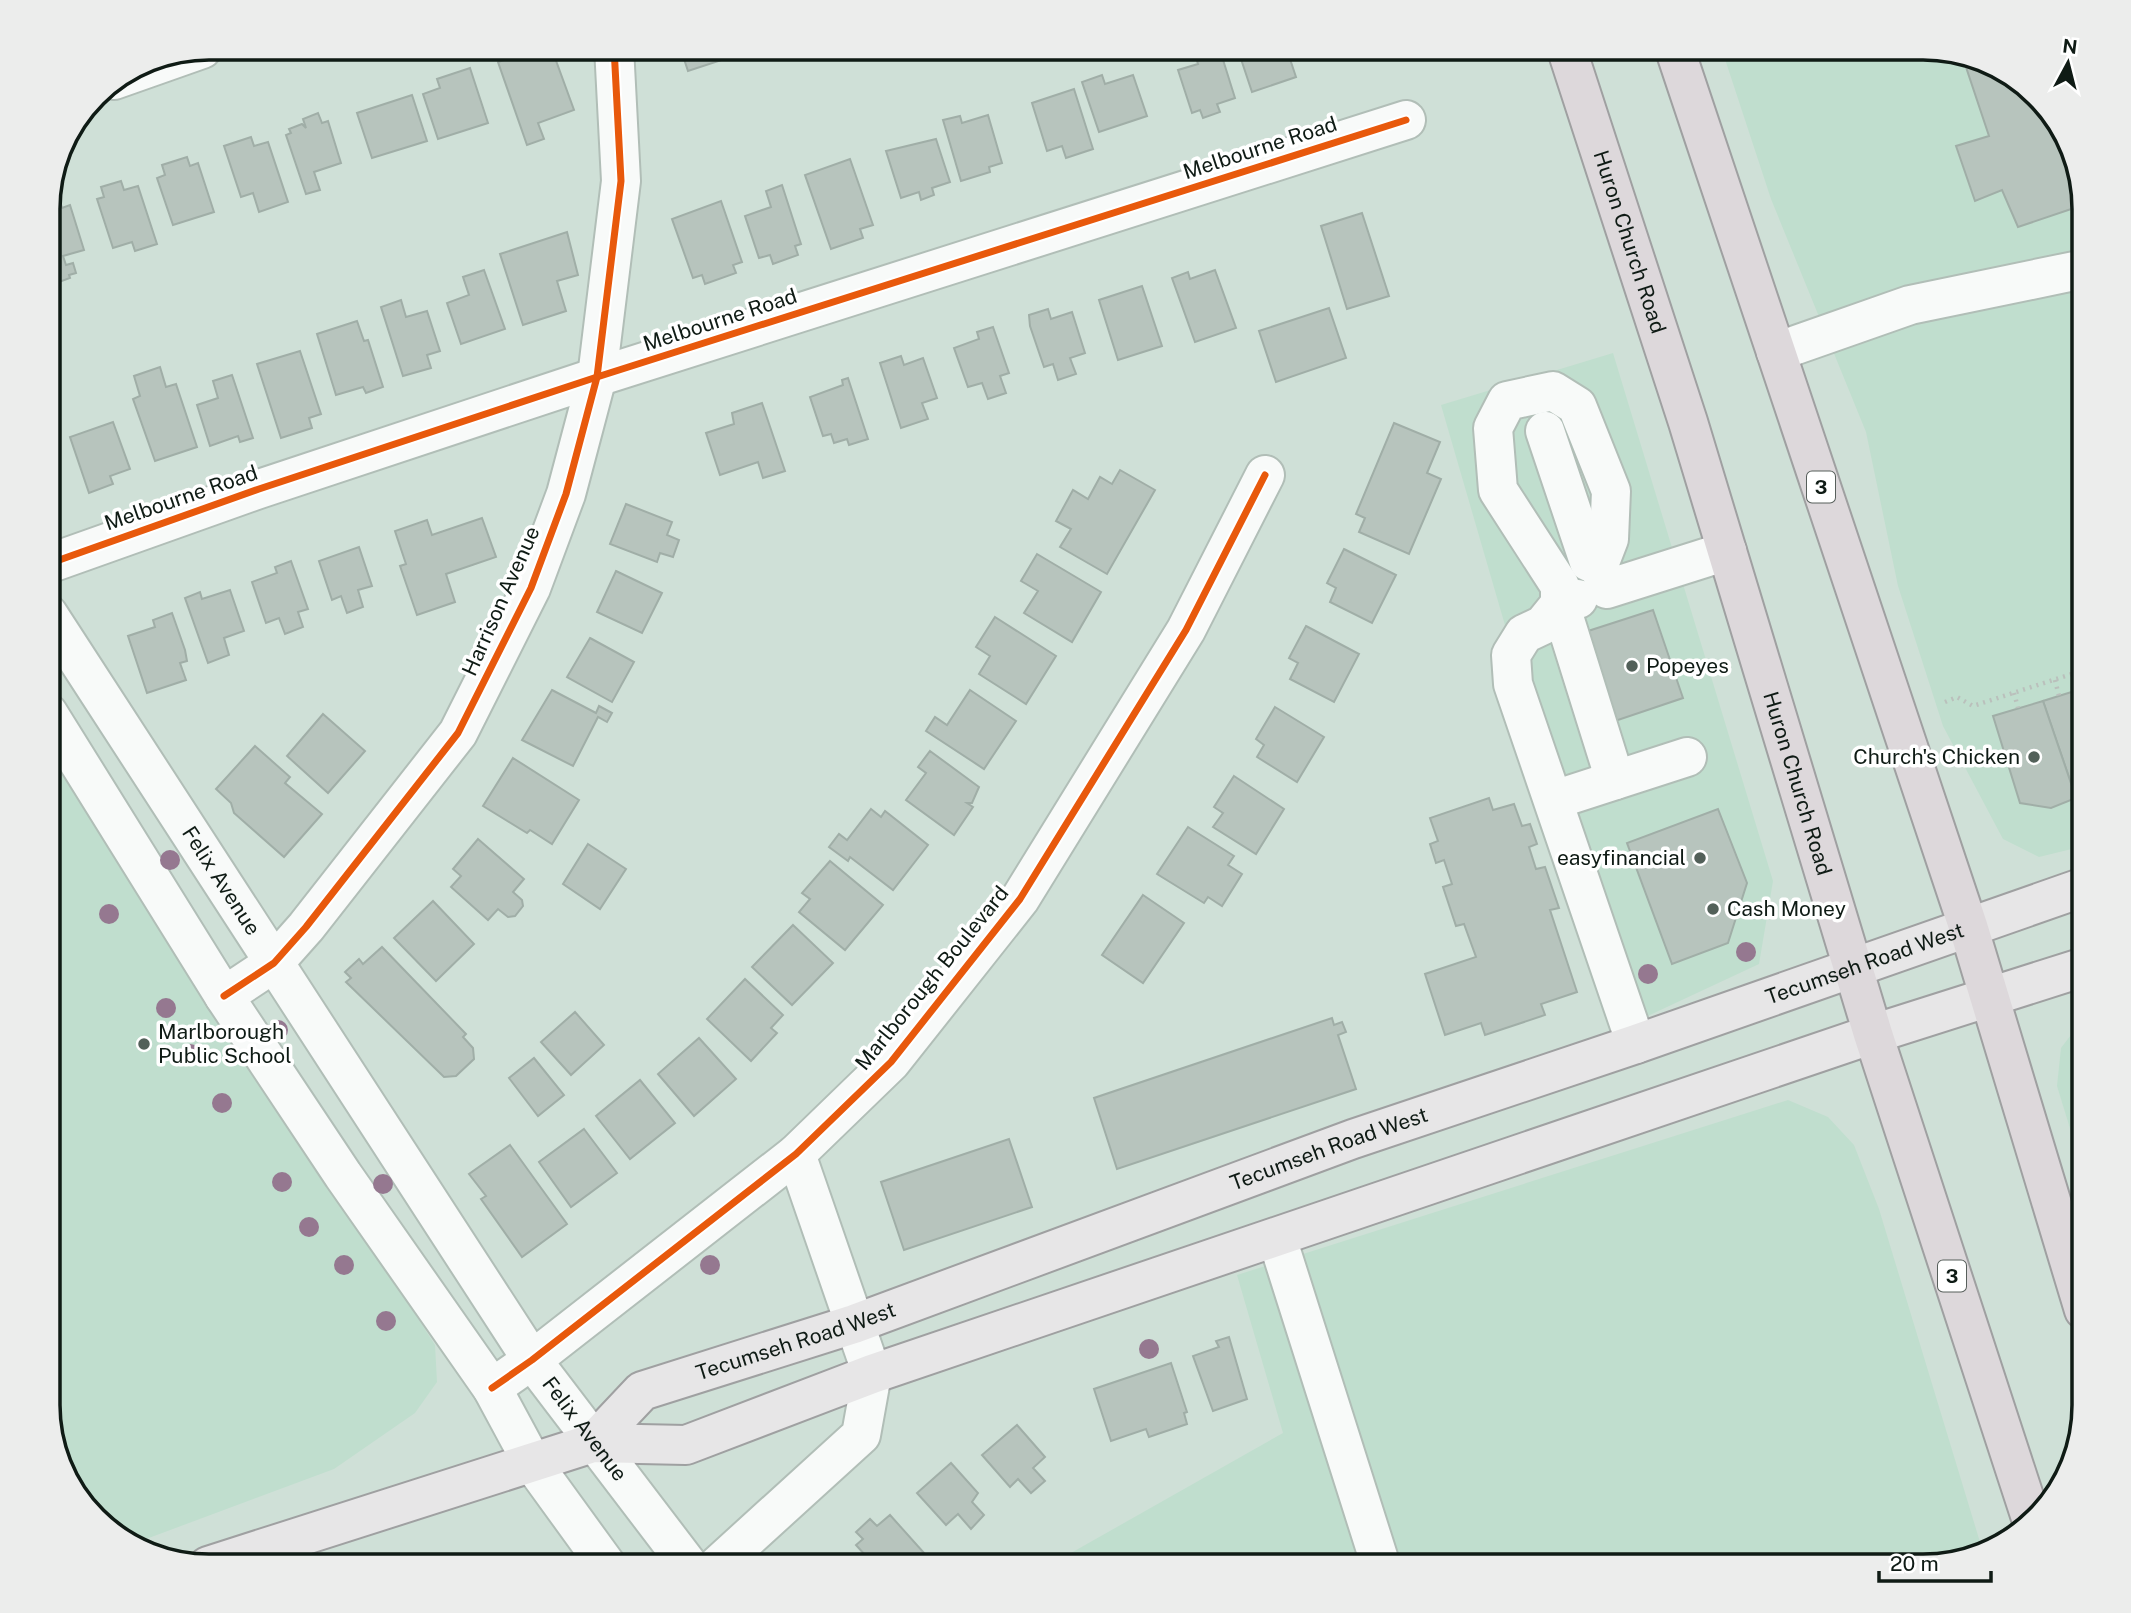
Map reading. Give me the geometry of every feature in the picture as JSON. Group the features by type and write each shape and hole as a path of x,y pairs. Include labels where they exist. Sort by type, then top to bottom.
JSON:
{"highway":[{"name":"Huron Church Road","path":"1570,60 1727,551 1873,1034 2028,1510"},
{"name":"3","path":"1678,60 1968,926 2072,1252"}],"main road":[{"name":"Tecumseh Road West","path":"593,1443 642,1391 854,1324 1353,1139 1636,1044 1852,965 2072,891"},
{"name":"Tecumseh Road West","path":"246,1554 593,1443 687,1445 872,1374 1873,1034 2072,971"}],"street":[{"name":"Harrison Avenue","path":"224,996 274,963 306,928 458,733 531,588 566,494 597,377 621,181 615,60"},
{"name":"Melbourne Road","path":"60,560 259,489 597,377 1406,120"},
{"path":"1776,352 1910,305 2072,271"},
{"path":"1603,577 1609,539 1611,491 1577,406 1553,391 1507,401 1493,428 1498,490 1560,586 1560,604 1615,780"},
{"path":"1545,431 1588,562 1603,577"},
{"name":"Marlborough Boulevard","path":"492,1388 532,1360 796,1154 891,1062 1020,899 1186,630 1265,474"},
{"path":"1636,1044 1513,684 1511,655 1524,634 1543,625 1560,604 1603,577 1727,551"},
{"name":"Felix Avenue","path":"60,633 532,1360 681,1554"},
{"path":"60,732 224,996 343,1175 492,1388 533,1464 598,1554"},
{"path":"1554,800 1687,757"},
{"path":"343,1175 393,1149"},
{"path":"730,1554 861,1435 872,1374 796,1154"},
{"path":"1278,1238 1377,1554"}],"path":[{"path":"1945,702 1957,697 1973,706 2072,674"},
{"path":"2055,680 2059,696"},
{"path":"2014,693 2018,708"}],"shaded area":[{"path":"1725,60 1922,60 1970,67 1997,80 2028,103 2046,126 2060,152 2070,189 2072,209 2072,849 2039,857 2003,839 1943,726 1898,586 1866,432 1771,199"},
{"path":"1613,353 1773,881 1759,964 1622,1028 1441,405"},
{"name":"Marlborough Public School","path":"60,761 435,1345 437,1382 415,1413 334,1469 146,1539 118,1523 103,1510 90,1495 71,1461 62,1433 60,1414"},
{"path":"2072,1034 2072,1135 2057,1086 2061,1048"},
{"path":"1788,1100 1828,1117 1854,1145 1879,1209 1980,1542 1951,1551 1922,1554 1069,1554 1283,1433 1237,1275"}],"building":[{"path":"556,60 574,110 538,123 544,139 527,145 498,62"},
{"path":"684,60 722,60 688,71"},
{"path":"1197,60 1223,60 1235,98 1217,104 1220,112 1203,118 1200,110 1192,113 1178,70 1198,64"},
{"path":"1241,60 1290,60 1296,77 1252,92"},
{"path":"1966,66 2013,90 2028,103 2046,126 2066,170 2072,209 2018,227 2002,190 1975,201 1956,146 1989,136"},
{"path":"470,68 488,123 438,139 423,94 440,88 437,79"},
{"path":"1102,75 1105,84 1133,75 1147,116 1099,132 1082,82"},
{"path":"1074,89 1093,149 1066,158 1062,146 1047,151 1032,103"},
{"path":"412,95 427,141 372,158 357,113"},
{"path":"318,113 322,123 328,121 341,163 314,172 320,190 306,194 286,135 291,133 289,129 302,124 306,128 303,119"},
{"path":"988,115 1002,163 989,167 990,172 961,181 943,120 960,116 962,123"},
{"path":"251,137 254,146 268,142 288,202 259,212 253,193 241,197 224,146"},
{"path":"936,139 950,182 932,188 934,195 921,200 919,192 901,198 886,151"},
{"path":"187,157 190,166 198,163 214,212 173,225 157,178 165,175 162,165"},
{"path":"850,159 873,225 860,229 863,238 831,249 805,175"},
{"path":"121,181 124,190 138,186 157,244 135,251 132,242 113,248 97,199 104,197 101,187"},
{"path":"782,185 801,244 795,246 798,255 773,264 770,255 759,258 745,216 771,207 766,191"},
{"path":"60,201 62,208 70,205 84,250 63,256 66,265 73,263 76,273 69,275 70,278 60,282"},
{"path":"721,201 742,262 733,265 736,273 705,284 702,275 693,278 672,219"},
{"path":"1362,213 1389,296 1347,309 1321,226"},
{"path":"567,232 578,275 557,281 566,311 523,325 500,254"},
{"path":"484,270 505,329 461,344 447,303 469,295 463,277"},
{"path":"1215,270 1236,328 1195,342 1172,278 1188,272 1190,279"},
{"path":"1142,286 1162,346 1118,360 1099,300"},
{"path":"401,300 406,317 427,311 440,351 427,355 431,368 403,376 381,307"},
{"path":"1329,308 1346,358 1276,382 1259,331"},
{"path":"1048,309 1051,319 1072,312 1085,353 1070,358 1076,374 1058,380 1053,364 1044,367 1030,326 1029,315"},
{"path":"357,321 364,341 368,340 383,387 366,393 363,387 336,395 317,334"},
{"path":"993,327 1009,373 1000,376 1006,393 988,399 982,383 968,387 954,348 979,339 977,332"},
{"path":"300,351 321,414 309,418 312,428 281,438 257,364"},
{"path":"901,356 904,365 923,358 937,398 922,403 928,419 901,428 880,363"},
{"path":"160,367 166,387 176,384 197,447 155,461 133,399 140,396 134,376"},
{"path":"232,375 253,438 240,442 238,436 210,446 197,405 218,398 213,381"},
{"path":"848,378 868,439 849,445 847,439 834,443 831,434 823,436 810,397 843,385 842,380"},
{"path":"762,403 785,471 763,478 758,462 720,475 706,433 734,424 732,413"},
{"path":"113,422 130,469 110,476 113,484 89,493 70,437"},
{"path":"1394,423 1440,442 1427,473 1441,479 1409,554 1359,532 1365,518 1356,514"},
{"path":"1120,470 1155,490 1107,574 1060,547 1071,529 1056,521 1073,490 1088,499 1100,477 1112,484"},
{"path":"626,504 672,522 667,535 679,540 673,557 660,553 657,562 610,544"},
{"path":"482,518 496,557 446,574 455,602 417,615 400,566 406,564 395,531 427,520 432,535"},
{"path":"359,547 372,586 358,590 363,607 347,613 341,596 332,600 319,561"},
{"path":"1344,549 1396,575 1372,623 1330,602 1336,588 1327,583"},
{"path":"1037,554 1101,592 1072,642 1024,613 1038,591 1021,581"},
{"path":"291,561 308,609 298,612 303,627 285,634 279,618 266,623 252,582 277,573 275,567"},
{"path":"616,571 662,593 642,633 597,612"},
{"path":"230,590 244,631 224,638 229,655 208,663 185,598 200,592 202,599"},
{"name":"Popeyes","path":"1653,610 1683,698 1612,722 1582,633"},
{"path":"172,613 185,650 187,661 180,663 186,680 147,693 128,636 155,627 153,620"},
{"path":"995,617 1056,656 1026,704 979,674 990,656 976,647"},
{"path":"1306,626 1359,654 1334,702 1290,679 1298,663 1289,658"},
{"path":"590,638 634,662 612,702 567,677"},
{"path":"552,690 596,713 599,706 612,713 607,722 598,717 573,766 522,740"},
{"path":"970,690 1016,721 984,769 926,731 935,717 947,725"},
{"path":"2072,692 2072,786 2043,701"},
{"name":"Church's Chicken","path":"2043,701 2072,786 2072,800 2051,808 2020,803 1993,716"},
{"path":"1275,707 1324,737 1297,782 1257,757 1264,745 1256,739"},
{"path":"323,714 365,751 328,793 287,756"},
{"path":"255,746 290,777 285,783 322,814 284,857 234,813 231,803 216,789"},
{"path":"930,751 979,787 972,803 967,803 973,807 954,835 906,800 926,773 918,767"},
{"path":"513,758 579,800 552,844 530,830 527,833 483,806"},
{"path":"1234,776 1284,809 1256,854 1213,827 1223,813 1214,807"},
{"path":"1489,798 1493,810 1514,804 1522,826 1530,824 1537,844 1529,847 1536,869 1545,867 1559,908 1550,910 1577,992 1541,1004 1545,1015 1485,1035 1481,1023 1445,1035 1425,974 1476,957 1464,924 1456,926 1443,887 1452,884 1444,860 1436,863 1430,844 1438,841 1430,818"},
{"path":"871,809 881,817 885,811 928,845 893,890 850,857 848,861 829,847 839,834 847,840"},
{"path":"1718,809 1747,883 1728,943 1672,964 1627,843"},
{"path":"1188,827 1234,856 1228,865 1242,874 1222,906 1208,897 1204,903 1157,874"},
{"path":"478,839 524,879 513,892 522,900 523,906 515,916 508,917 498,909 488,920 451,887 461,876 453,869"},
{"path":"588,844 626,869 600,909 563,884"},
{"path":"830,861 883,905 845,950 799,912 810,899 802,893"},
{"path":"1143,895 1184,923 1143,983 1102,955"},
{"path":"433,901 474,944 436,981 394,938"},
{"path":"793,925 833,963 792,1005 752,967"},
{"path":"382,947 466,1034 463,1037 473,1048 474,1059 456,1076 444,1077 346,982 351,978 345,972 359,959 363,964"},
{"path":"745,979 783,1015 771,1028 777,1033 751,1061 707,1019"},
{"path":"575,1012 604,1045 571,1075 541,1042"},
{"path":"1332,1018 1334,1025 1342,1022 1346,1032 1338,1035 1356,1089 1117,1169 1094,1098"},
{"path":"699,1038 736,1079 694,1116 658,1074"},
{"path":"534,1058 564,1095 538,1116 509,1078"},
{"path":"640,1080 675,1123 630,1159 596,1116"},
{"path":"584,1129 617,1173 571,1207 539,1162"},
{"path":"1009,1139 1032,1207 904,1250 881,1182"},
{"path":"510,1145 567,1224 522,1257 481,1199 486,1196 469,1174"},
{"path":"1229,1337 1247,1399 1213,1411 1193,1356 1219,1347 1216,1341"},
{"path":"1171,1363 1187,1412 1184,1413 1187,1424 1149,1437 1146,1429 1111,1441 1094,1389"},
{"path":"1017,1425 1045,1457 1033,1468 1045,1481 1031,1493 1018,1479 1010,1487 982,1455"},
{"path":"951,1463 978,1493 972,1502 984,1515 971,1529 958,1514 946,1525 917,1493"},
{"path":"890,1515 925,1554 864,1554 856,1545 863,1539 856,1532 870,1519 877,1526"}],"cycle path":[{"path":"224,996 274,963 306,927 458,733 531,588 566,494 597,377 621,181 615,60"},
{"path":"60,560 259,489 597,377 1406,120"},
{"path":"492,1388 532,1360 796,1154 891,1062 1020,899 1186,630 1265,475"}],"place":[{"name":"Popeyes","path":"1632,666"},
{"name":"Church's Chicken","path":"2034,757"},
{"name":"easyfinancial","path":"1700,858"},
{"name":"Cash Money","path":"1713,909"},
{"name":"Marlborough Public School","path":"144,1044"}]}
